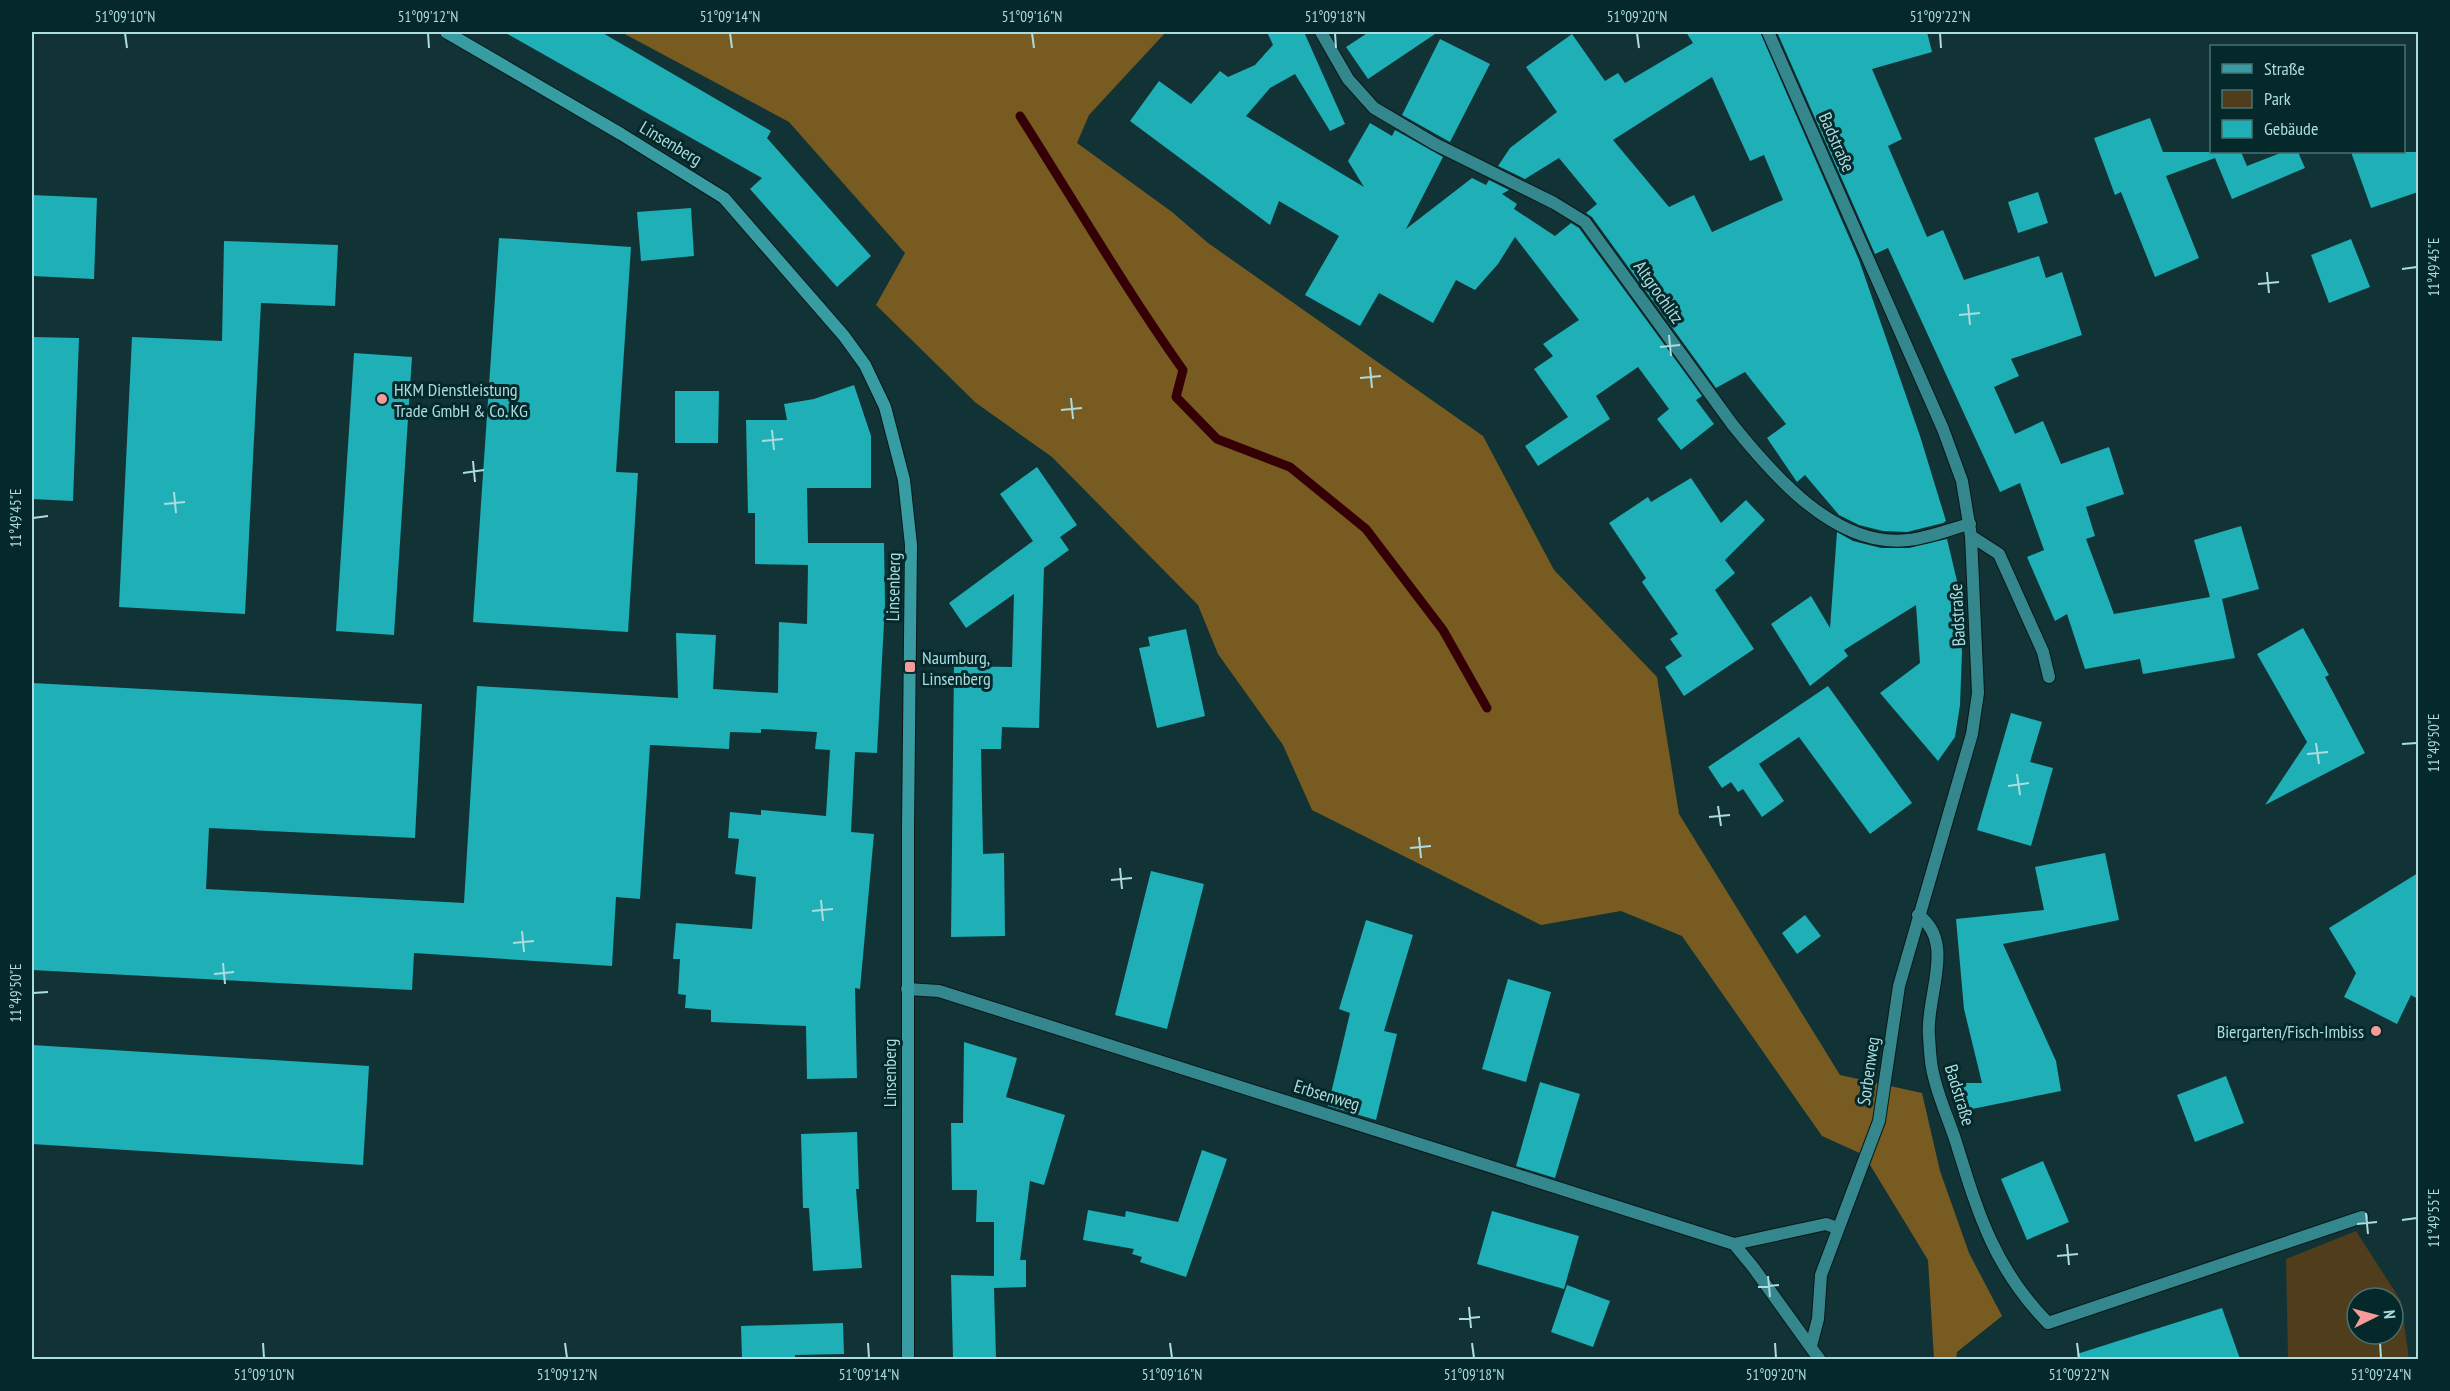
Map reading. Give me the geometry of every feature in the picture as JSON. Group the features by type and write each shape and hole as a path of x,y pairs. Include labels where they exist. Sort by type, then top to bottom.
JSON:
{"main road":[{"name":"Linsenberg","path":"446,32 621,134 724,198 843,336 875,385 885,407 904,480 911,545 907,989 908,1359"}],"street":[{"name":"Altgrochlitz","path":"1321,32 1348,80 1374,108 1435,144 1554,203 1585,222 1751,448 1790,488 1818,512 1833,522 1852,530 1894,541 1970,530"},
{"name":"Badstraße","path":"1768,32 1943,429 1960,475 1970,530 1978,671 1977,713 1918,915 1928,922 1934,933 1937,961 1937,977 1928,1018 1933,1075 1974,1203 1999,1260 2029,1304 2048,1323 2362,1217"},
{"path":"1970,530 1999,554 2043,652 2049,677"},
{"name":"Sorbenweg","path":"1811,1346 1818,1319 1821,1275 1879,1121 1899,987 1918,915"},
{"name":"Erbsenweg","path":"907,989 933,989 947,993 1734,1244"},
{"path":"1820,1359 1754,1267 1734,1244 1826,1224 1837,1228"}],"green space":[{"path":"2356,1231 2391,1286 2345,1286 2345,1346 2405,1346 2405,1330 2409,1359 2288,1359 2286,1259"}],"shaded area":[{"path":"621,32 1166,32 1089,115 1077,143 1172,212 1208,243 1483,436 1554,570 1657,677 1679,814 1840,1075 1922,1093 1940,1171 1969,1253 2002,1316 1957,1352 1956,1359 1934,1359 1928,1260 1864,1155 1822,1136 1682,936 1621,911 1541,925 1312,810 1283,745 1218,654 1198,605 1052,457 976,403 876,305 905,253 789,122"}],"building":[{"path":"504,32 601,32 771,131 767,138 871,256 837,287 750,189 762,178"},
{"path":"1267,32 1304,32 1345,124 1330,131 1295,74 1270,88 1246,116 1364,187 1348,161 1370,123 1392,136 1395,130 1443,157 1406,229 1472,178 1486,185 1489,180 1509,190 1502,194 1517,204 1514,209 1555,236 1571,223 1579,228 1702,396 1696,400 1714,424 1681,450 1657,419 1669,409 1638,367 1596,396 1610,419 1538,466 1525,446 1568,417 1534,369 1553,356 1543,344 1579,320 1515,237 1498,264 1475,290 1456,280 1433,323 1379,293 1360,326 1305,295 1339,236 1279,201 1270,225 1130,121 1159,81 1191,104 1220,71 1228,77 1255,65 1273,45"},
{"path":"1369,32 1438,32 1368,79 1346,47"},
{"path":"1686,32 1760,32 1859,260 1920,436 1946,521 1943,523 1907,532 1883,531 1859,525 1839,515 1805,475 1797,482 1767,438 1786,424 1745,372 1716,388 1592,217 1586,213 1597,204 1559,158 1525,179 1498,166 1510,148 1557,112 1526,67 1572,34 1605,81 1618,73 1625,83 1693,43","holes":["1712,77 1750,161 1764,155 1783,200 1712,232 1694,195 1669,207 1613,140"]},
{"path":"1777,32 1927,32 1932,52 1872,69 1902,139 1888,146 1927,237 1943,230 1964,280 2039,256 2046,278 2062,272 2082,335 2011,359 2019,376 1994,387 2015,434 2043,421 2061,464 2109,447 2124,494 2086,507 2095,536 2086,539 2114,614 2210,597 2194,540 2241,526 2259,589 2222,599 2235,658 2143,674 2140,659 2085,669 2067,614 2055,621 2027,557 2044,550 2020,483 2000,492 1888,248 1875,254"},
{"path":"1440,39 1490,64 1450,142 1402,115"},
{"path":"2150,118 2163,152 2241,153 2247,166 2280,153 2298,153 2305,168 2232,199 2215,158 2166,176 2199,258 2155,277 2121,192 2115,195 2094,138"},
{"path":"2418,152 2418,192 2371,208 2351,153"},
{"path":"2038,192 2048,223 2018,233 2008,202"},
{"path":"32,195 97,198 94,279 32,276"},
{"path":"691,208 694,256 641,261 637,212"},
{"path":"499,238 631,247 616,472 638,473 628,632 473,622"},
{"path":"2351,239 2370,287 2329,303 2311,255"},
{"path":"224,241 338,245 335,306 261,303 245,614 119,607 132,337 222,341"},
{"path":"32,337 79,338 73,501 32,499"},
{"path":"354,353 412,357 394,635 336,631"},
{"path":"854,385 871,436 871,488 807,488 808,543 884,543 885,604 877,753 855,752 851,832 874,834 860,989 855,988 857,1078 807,1079 806,1026 711,1022 711,1010 685,1008 686,995 678,994 680,959 673,959 676,923 752,929 756,877 735,874 739,839 728,838 730,812 761,815 761,810 826,816 830,750 815,749 817,732 761,729 761,733 730,732 729,749 650,745 640,899 616,897 612,966 414,953 412,990 32,970 32,683 422,704 415,838 209,828 206,889 464,903 477,686 678,698 676,633 716,635 713,689 778,693 779,622 807,624 808,565 755,564 755,513 748,513 746,420 787,420 784,404 814,399"},
{"path":"675,391 719,391 718,443 675,443"},
{"path":"1037,467 1077,525 1060,537 1069,550 1044,568 1039,728 1002,727 1001,749 981,749 983,854 1004,853 1005,936 951,937 954,666 1012,667 1014,594 966,628 949,603 1033,541 1000,494"},
{"path":"1691,478 1721,523 1746,500 1765,520 1725,560 1735,573 1715,590 1754,649 1684,696 1665,667 1682,656 1670,639 1678,634 1642,582 1646,578 1609,523 1648,497 1651,502"},
{"path":"1837,532 1853,541 1881,548 1909,548 1947,539 1957,581 1962,652 1960,705 1955,737 1938,761 1880,693 1920,663 1916,605 1844,650 1848,656 1810,686 1771,624 1811,596 1830,628"},
{"path":"2303,628 2329,675 2325,677 2365,753 2265,805 2307,742 2257,654"},
{"path":"1186,629 1205,716 1157,728 1139,648 1150,646 1148,637"},
{"path":"1828,686 1912,803 1870,834 1799,737 1759,764 1784,801 1762,817 1743,789 1738,792 1731,782 1722,788 1708,767"},
{"path":"2011,713 2042,722 2030,762 2053,768 2031,846 1977,830"},
{"path":"2105,853 2119,920 2003,944 2056,1061 2061,1091 1962,1111 1961,1083 1982,1083 1964,1009 1956,919 2044,910 2035,867"},
{"path":"1151,871 1204,884 1167,1029 1115,1015"},
{"path":"2418,873 2418,999 2411,995 2397,1024 2344,997 2356,973 2329,928"},
{"path":"1805,915 1821,936 1797,954 1782,933"},
{"path":"1366,920 1413,935 1384,1031 1397,1034 1376,1120 1328,1106 1350,1013 1339,1009"},
{"path":"1508,979 1551,992 1526,1082 1482,1069"},
{"path":"964,1042 1017,1058 1006,1097 1065,1115 1044,1185 1030,1181 1020,1260 1026,1260 1026,1287 994,1288 996,1359 953,1359 951,1275 994,1276 994,1222 976,1222 977,1190 952,1190 951,1123 963,1123"},
{"path":"32,1045 369,1066 363,1165 32,1144"},
{"path":"2226,1076 2244,1123 2195,1142 2177,1095"},
{"path":"1540,1082 1580,1094 1555,1178 1516,1166"},
{"path":"857,1132 859,1189 856,1189 862,1268 813,1271 809,1208 803,1208 801,1134"},
{"path":"1202,1150 1227,1159 1186,1277 1140,1262 1142,1257 1132,1254 1134,1249 1083,1240 1088,1210 1125,1217 1126,1211 1178,1222"},
{"path":"2043,1161 2069,1222 2027,1240 2001,1179"},
{"path":"1492,1211 1579,1236 1564,1289 1477,1264"},
{"path":"1567,1285 1610,1301 1593,1347 1551,1332"},
{"path":"2222,1308 2240,1359 2078,1359 2077,1354"},
{"path":"843,1323 844,1354 795,1355 795,1359 742,1359 741,1326"}],"waterway":[{"path":"1020,116 1120,276 1183,370 1176,397 1217,439 1290,467 1366,529 1443,630 1487,708"}],"place":[{"name":"HKM Dienstleistung Trade GmbH & Co. KG","path":"382,399"},
{"name":"Naumburg, Linsenberg","path":"910,667"},
{"name":"Biergarten/Fisch-Imbiss","path":"2376,1031"}]}
